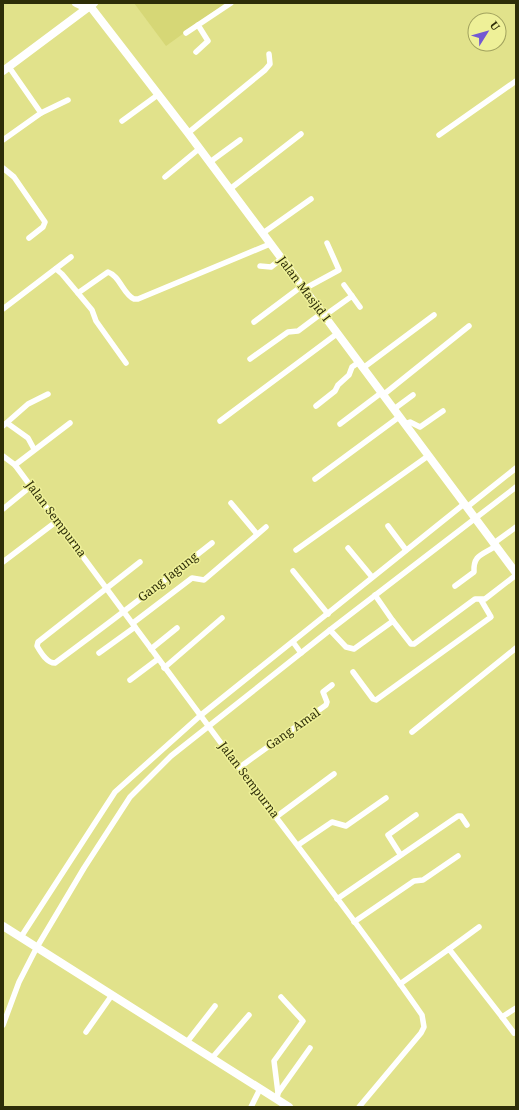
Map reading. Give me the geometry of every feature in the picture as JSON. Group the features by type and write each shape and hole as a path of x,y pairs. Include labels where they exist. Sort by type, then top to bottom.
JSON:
{"main road":[{"path":"76,3 90,6"},
{"path":"6,69 90,6"},
{"name":"Jalan Masjid I","path":"90,6 200,148 516,574"},
{"path":"3,926 260,1089 277,1096 289,1107"}],"street":[{"path":"186,33 229,4"},
{"path":"196,52 208,41 198,25"},
{"path":"188,133 265,70 270,64 269,54"},
{"path":"6,69 42,113"},
{"path":"439,135 516,81"},
{"path":"122,121 159,94"},
{"path":"3,140 42,113 68,100"},
{"path":"230,189 301,134"},
{"path":"210,162 240,140"},
{"path":"165,177 200,148"},
{"path":"3,168 14,177 45,222 43,227 29,238"},
{"path":"263,234 311,200"},
{"path":"254,322 303,287 339,270 327,243"},
{"path":"78,293 108,272 115,276 128,295 134,299 138,299 270,244"},
{"path":"3,309 71,257"},
{"path":"260,266 271,267 281,259"},
{"path":"56,269 78,293 126,363"},
{"path":"344,284 360,307"},
{"path":"250,359 288,332 298,331 352,296"},
{"path":"316,406 335,391 338,385 350,374 352,367 361,365 434,315"},
{"path":"340,424 382,394 470,326"},
{"path":"220,421 338,334"},
{"path":"34,449 28,438 5,424 28,404 48,394"},
{"path":"394,409 413,395"},
{"path":"315,479 402,421 410,422 420,427 443,411"},
{"path":"16,465 34,449 70,423"},
{"name":"Jalan Sempurna","path":"3,456 16,465 107,586 164,668 202,716 298,845 422,1015 424,1027 421,1033 359,1107"},
{"path":"296,550 428,456"},
{"path":"3,1024 19,982 30,943 115,792 202,716 294,643 372,576 466,507 516,468"},
{"path":"3,509 31,486"},
{"path":"30,943 84,868 130,797 171,756 208,725 474,517 516,487"},
{"path":"231,503 257,534"},
{"path":"3,562 57,521"},
{"path":"98,653 192,578 204,580 266,526"},
{"path":"388,526 406,550"},
{"path":"455,586 474,572 473,565 476,559 516,527"},
{"name":"Gang Jagung","path":"107,586 38,642 37,646 39,650 50,663 55,663 124,612 212,543"},
{"path":"348,548 372,576"},
{"path":"107,586 140,562"},
{"path":"293,571 328,614"},
{"path":"375,595 411,644 414,644 475,599 486,599 516,574"},
{"path":"353,672 376,700 491,617 481,600"},
{"path":"164,668 222,618"},
{"path":"330,630 346,647 354,649 394,621"},
{"path":"151,649 177,628"},
{"path":"294,643 301,652"},
{"path":"412,732 516,648"},
{"path":"130,680 158,659"},
{"name":"Gang Amal","path":"240,767 326,706 327,702 323,692 332,685"},
{"path":"276,817 334,774"},
{"path":"298,845 332,822 346,826 386,798"},
{"path":"400,854 388,835 416,815"},
{"path":"337,898 458,816 461,816 467,825"},
{"path":"354,922 414,881 423,880 458,856"},
{"path":"400,984 478,927"},
{"path":"449,949 514,1033"},
{"path":"86,1032 112,995"},
{"path":"277,1096 274,1061 303,1021 281,997"},
{"path":"187,1042 215,1006"},
{"path":"502,1017 516,1008"},
{"path":"212,1058 249,1015"},
{"path":"277,1096 310,1048"},
{"path":"251,1107 260,1089"}],"shaded area":[{"path":"134,3 223,3 224,4 166,46"}]}
